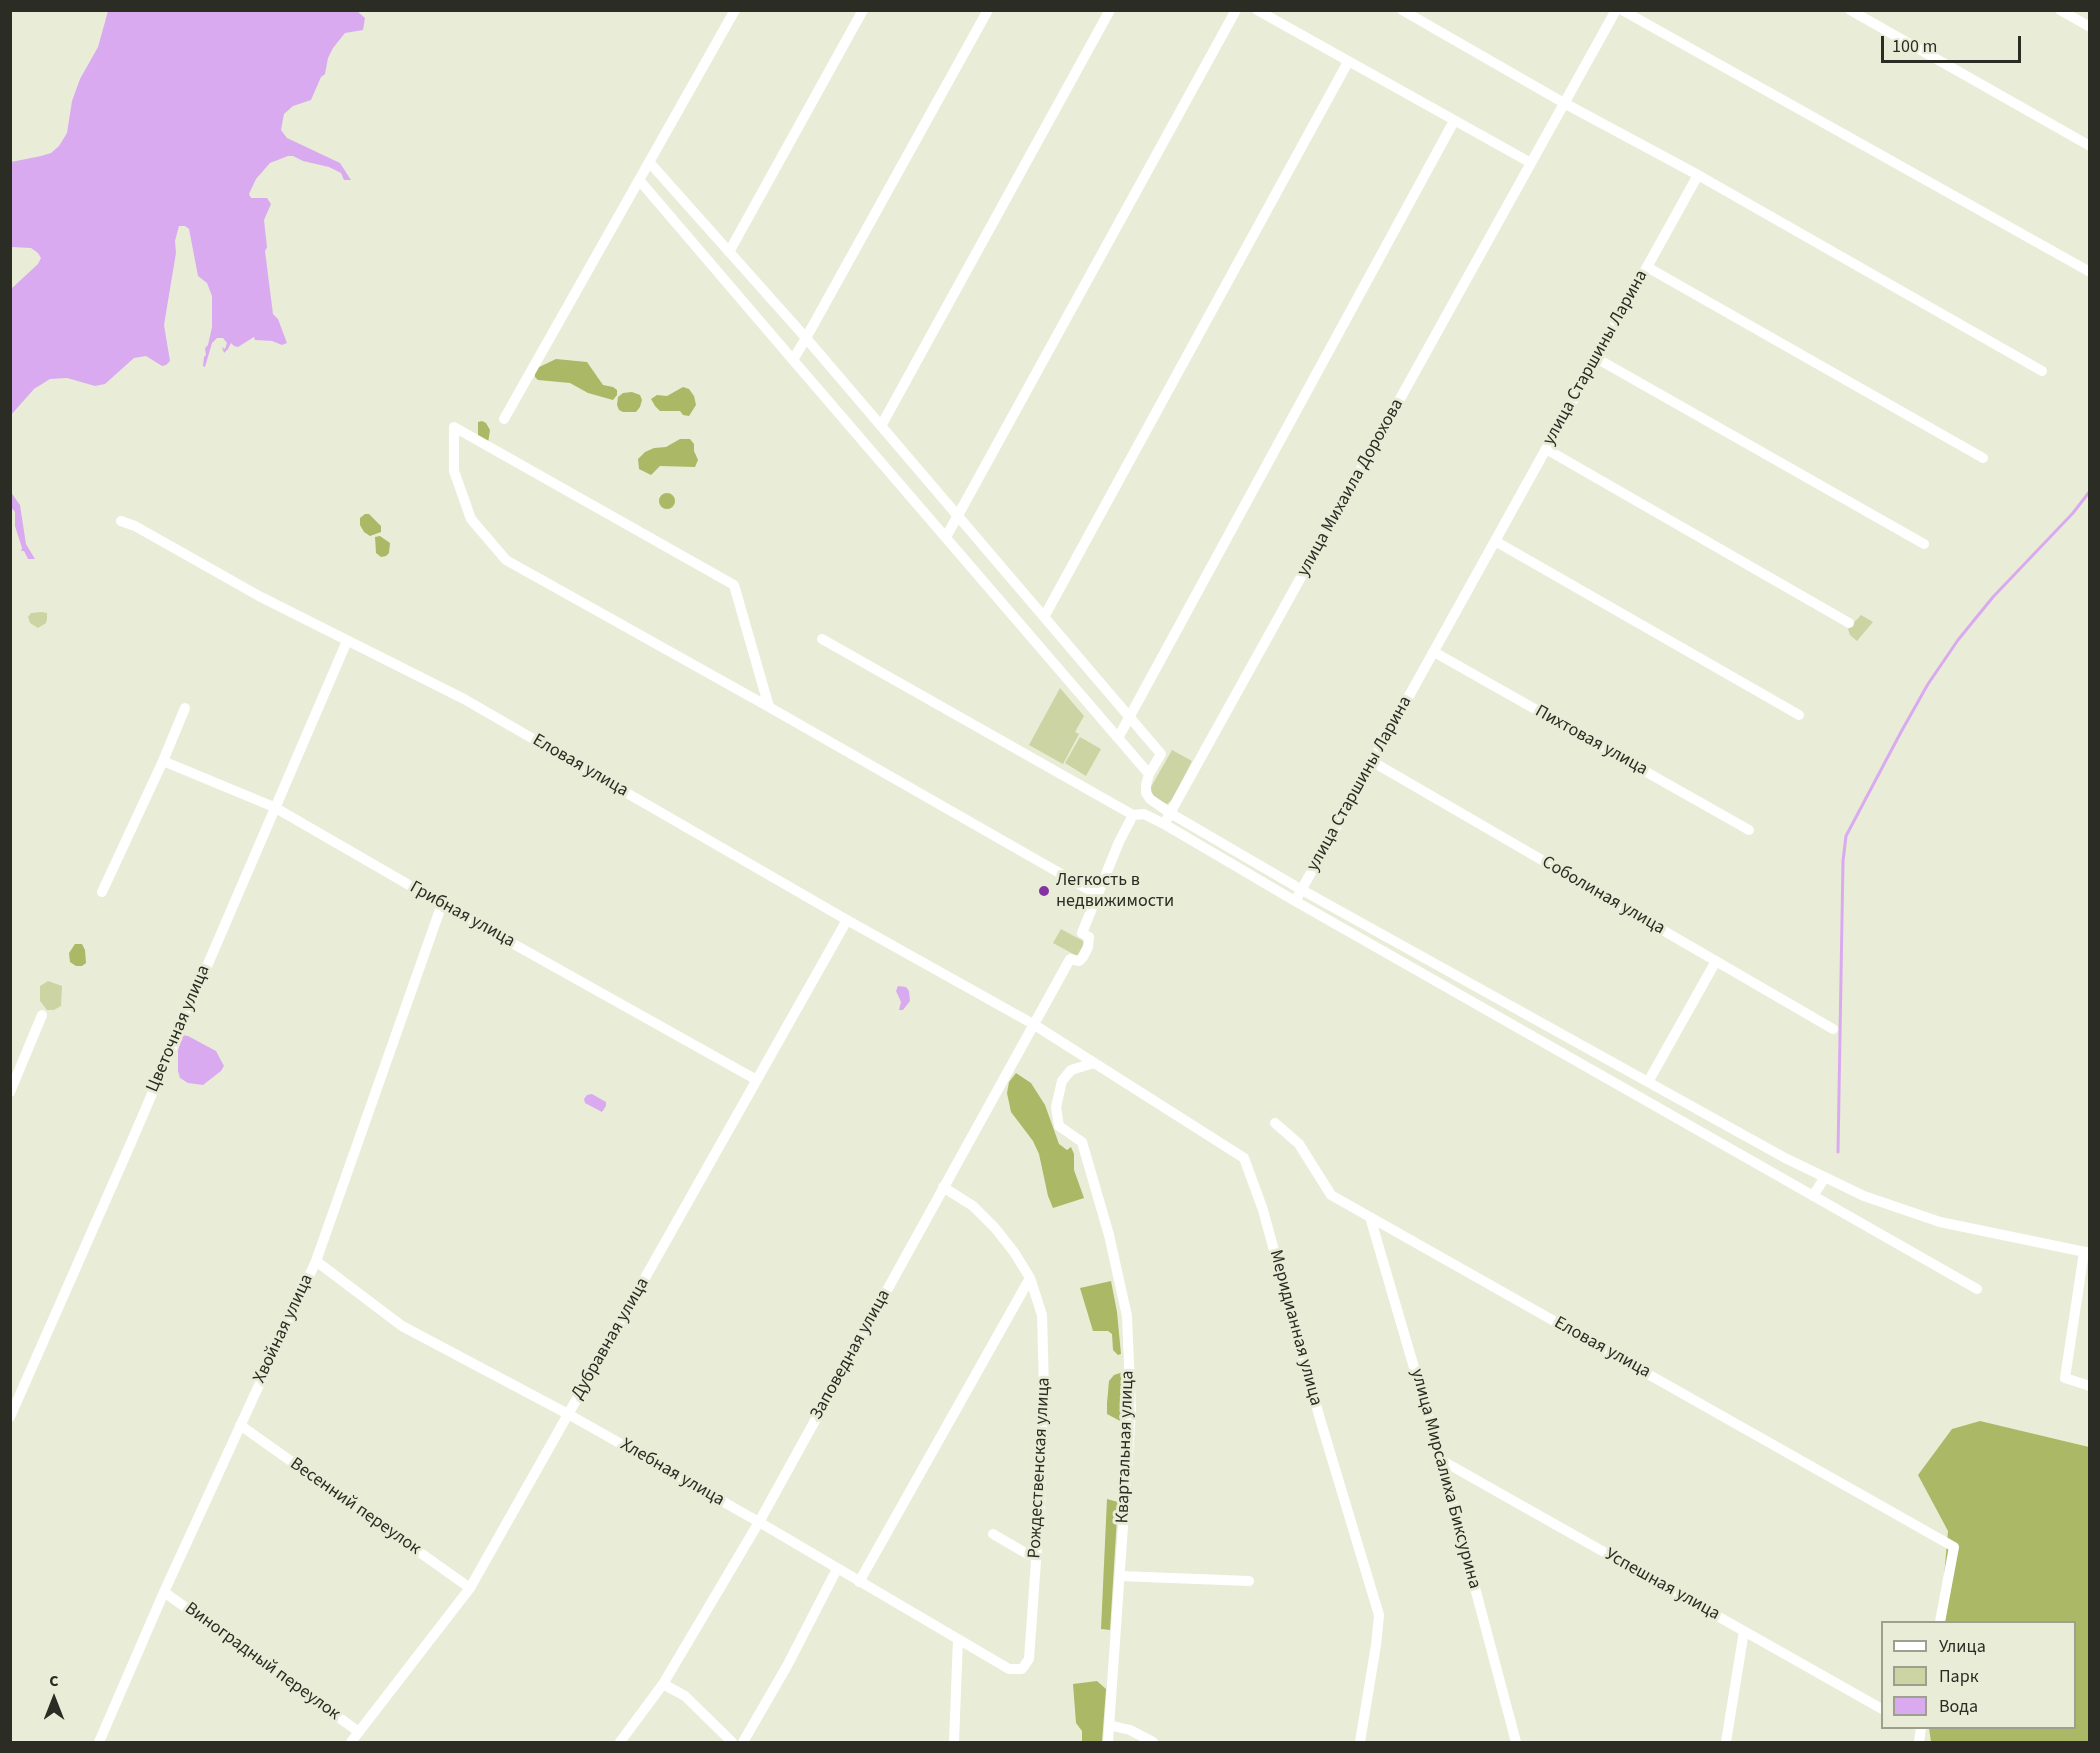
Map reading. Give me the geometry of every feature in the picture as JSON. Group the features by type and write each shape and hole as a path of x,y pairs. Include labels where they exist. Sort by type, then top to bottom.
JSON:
{"street":[{"path":"504,419 735,10"},
{"path":"729,252 863,10"},
{"path":"793,360 988,10"},
{"path":"881,426 1110,10"},
{"path":"946,537 1236,10"},
{"path":"1257,10 1531,163"},
{"path":"1402,10 1564,104 1698,175 2042,371"},
{"name":"улица Михаила Дорохова","path":"1164,824 1616,10"},
{"path":"1622,10 2090,272"},
{"path":"1850,10 2090,146"},
{"path":"2060,10 2090,27"},
{"path":"1044,617 1348,62"},
{"path":"1118,738 1455,121"},
{"path":"650,163 806,338 1161,754 1149,774 1146,785 1146,793 1150,799 1302,890 1785,1158 1864,1196 1940,1222 2087,1253 2065,1378 2090,1386"},
{"name":"улица Старшины Ларина","path":"1295,901 1698,175"},
{"path":"640,181 1149,774"},
{"path":"1647,267 1983,458"},
{"path":"1596,358 1924,544"},
{"path":"769,707 734,585 454,427 454,471 471,519 506,560 1098,895 1119,842 1133,815"},
{"path":"1546,449 1849,623"},
{"name":"Еловая улица","path":"121,520 259,596 464,699 847,920 1033,1024"},
{"path":"1495,540 1799,715"},
{"path":"822,639 1133,815 1144,814 1164,824 1295,901 1977,1289"},
{"name":"Цветочная улица","path":"10,1417 347,641"},
{"name":"Пихтовая улица","path":"1434,651 1749,830"},
{"path":"102,892 185,708"},
{"name":"Грибная улица","path":"163,761 274,807 755,1079"},
{"name":"Соболиная улица","path":"1372,762 1833,1029"},
{"name":"Заповедная улица","path":"620,1743 663,1684 759,1522 1070,959 1079,961 1088,947 1089,937 1082,933 1098,895"},
{"name":"Хвойная улица","path":"99,1743 164,1592 316,1261 442,904"},
{"name":"Дубравная улица","path":"351,1743 470,1588 674,1229 755,1079 847,920"},
{"path":"1648,1082 1716,961"},
{"path":"10,1092 42,1015"},
{"name":"Меридианная улица","path":"1033,1024 1244,1158 1263,1210 1320,1419 1379,1615 1360,1743"},
{"name":"Квартальная улица","path":"1094,1063 1071,1070 1062,1081 1056,1107 1059,1126 1082,1142 1109,1235 1127,1316 1131,1411 1109,1725"},
{"name":"Еловая улица","path":"1275,1123 1299,1144 1331,1195 1954,1546 1940,1621"},
{"path":"1813,1196 1825,1177"},
{"name":"Рождественская улица","path":"943,1187 973,1206 1014,1252 1030,1278 1042,1315 1044,1400 1029,1659"},
{"name":"улица Мирсалиха Биксурина","path":"1370,1217 1441,1460 1516,1743"},
{"name":"Хлебная улица","path":"316,1261 402,1326 568,1414 759,1522 1009,1669 1022,1669 1029,1659"},
{"path":"859,1582 1030,1278"},
{"name":"Весенний переулок","path":"240,1425 470,1588"},
{"name":"Успешная улица","path":"1441,1460 1881,1708"},
{"path":"993,1534 1029,1555 1036,1556"},
{"path":"743,1743 787,1666 837,1569"},
{"path":"1120,1576 1250,1581"},
{"name":"Виноградный переулок","path":"164,1592 359,1732"},
{"path":"1726,1743 1744,1631"},
{"path":"954,1743 958,1640"},
{"path":"663,1684 685,1696 732,1743"},
{"path":"1108,1743 1109,1725 1130,1730 1153,1743"},
{"path":"1919,1729 1919,1743"}],"green space":[{"path":"556,359 587,362 603,385 613,387 617,390 617,395 613,400 588,393 570,383 538,380 535,377 535,369"},
{"path":"683,387 689,389 696,405 689,416 683,415 680,411 660,411 651,399 657,395 667,396"},
{"path":"632,392 640,395 642,400 640,407 636,412 619,410 618,397 623,393"},
{"path":"482,421 490,430 488,443 478,436 478,422"},
{"path":"680,439 690,439 694,444 698,460 695,467 660,466 651,475 639,469 638,459 645,452 654,448 666,447"},
{"path":"664,493 670,493 675,501 673,507 664,509 659,504 659,498"},
{"path":"369,514 381,526 381,532 370,536 364,532 360,525 360,518"},
{"path":"380,536 390,543 389,553 381,557 376,553 375,537"},
{"path":"31,613 47,613 46,623 38,628 30,623 28,617"},
{"path":"1861,615 1873,622 1857,641 1850,635 1848,629"},
{"path":"1060,688 1084,716 1075,732 1079,734 1063,764 1029,745"},
{"path":"1080,737 1101,749 1086,776 1065,763"},
{"path":"1172,750 1192,761 1172,800 1167,804 1152,796 1151,787"},
{"path":"1061,929 1085,942 1077,956 1053,943"},
{"path":"75,944 82,944 85,950 86,963 82,966 76,966 70,962 69,953"},
{"path":"48,981 62,986 61,1006 54,1010 47,1010 40,1001 40,986"},
{"path":"1016,1073 1031,1083 1045,1105 1059,1144 1067,1150 1071,1147 1074,1154 1074,1170 1084,1198 1053,1208 1048,1196 1039,1154 1033,1141 1011,1112 1007,1093 1009,1082"},
{"path":"1111,1281 1121,1354 1118,1355 1113,1350 1112,1334 1108,1331 1093,1331 1080,1288"},
{"path":"1123,1372 1122,1422 1107,1414 1107,1403 1109,1381 1114,1375"},
{"path":"1980,1421 2089,1447 2089,1742 1931,1742 1929,1729 2076,1729 2076,1621 1940,1621 1948,1531 1918,1475 1952,1429"},
{"path":"1107,1499 1118,1502 1110,1630 1101,1629"},
{"path":"1097,1681 1106,1689 1102,1742 1082,1742 1082,1731 1076,1723 1073,1684"}],"water":[{"path":"108,11 357,11 365,18 363,30 345,33 333,48 328,58 325,74 321,77 311,100 293,106 284,114 281,130 287,138 340,163 351,180 344,180 341,173 329,167 288,156 270,163 256,179 249,194 251,198 267,198 271,204 264,220 267,247 265,251 273,314 278,319 287,343 282,345 272,341 255,340 254,337 238,347 231,343 224,353 222,347 225,349 227,343 223,338 217,338 212,343 205,367 203,366 205,348 208,345 212,327 212,296 207,283 198,276 189,229 179,226 164,325 170,361 162,366 146,356 134,358 105,384 95,386 67,378 50,379 34,389 11,415 11,289 38,264 41,258 31,248 11,247 11,162 51,153 59,146 67,133 72,101 80,79 98,47"},
{"path":"10,491 20,505 26,544 35,559 28,559 24,551 21,551 15,526 15,512 11,507"},
{"path":"898,986 906,987 909,991 910,1001 903,1010 899,1010 901,1002 896,991"},
{"path":"182,1035 216,1051 224,1066 203,1085 188,1083 180,1078 178,1051"},
{"path":"592,1094 606,1102 602,1112 585,1103 584,1099 587,1095"}],"waterway":[{"path":"1838,1152 1843,861 1846,836 1928,684 1958,640 1993,597 2073,513 2090,491"}],"place":[{"name":"Легкость в недвижимости","path":"1044,891"}]}
